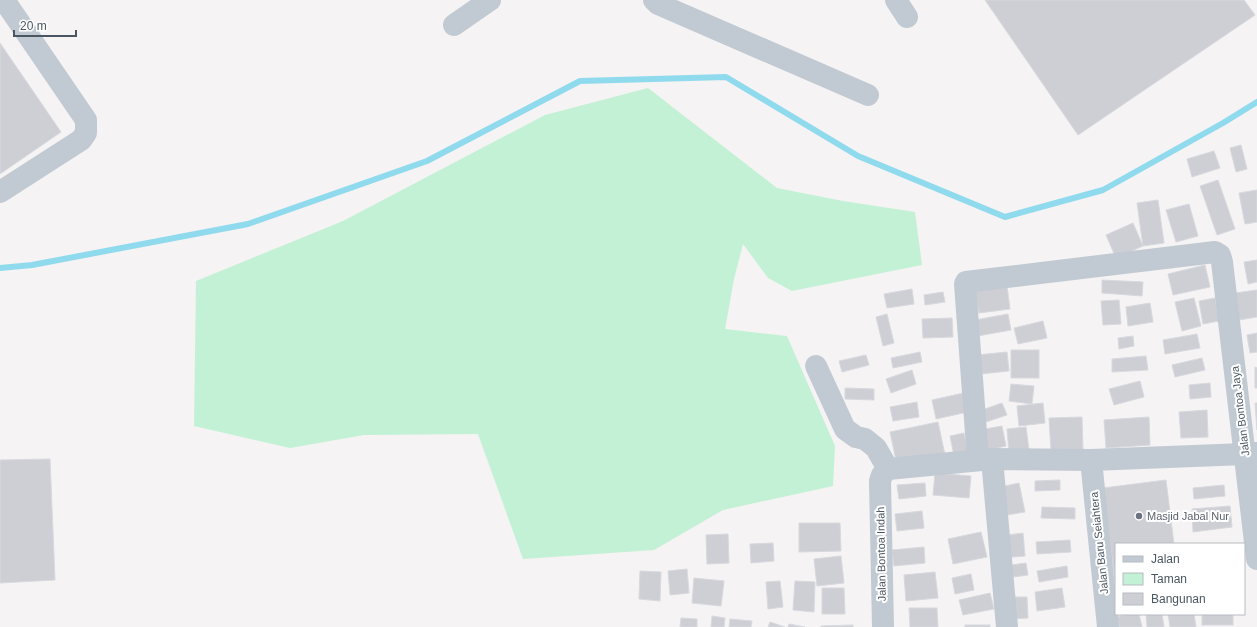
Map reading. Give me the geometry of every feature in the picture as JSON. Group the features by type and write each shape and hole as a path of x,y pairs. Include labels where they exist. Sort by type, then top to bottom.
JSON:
{"street":[{"path":"0,192 81,140 86,132 86,120 4,0"},
{"path":"454,25 490,0"},
{"path":"654,0 658,4 868,95"},
{"name":"Jalan Bontoa Jaya","path":"985,460 965,284 966,282 1215,252 1220,255 1222,262 1251,453 1257,559"},
{"path":"816,366 845,429 856,437 865,439 876,448 884,475 985,460 1090,460 1251,453"},
{"path":"985,460 1007,627"},
{"name":"Jalan Baru Seiahtera","path":"1090,460 1108,627"},
{"name":"Jalan Bontoa Indah","path":"883,627 884,475"}],"green space":[{"path":"648,88 777,188 843,201 915,212 922,265 792,291 768,278 743,244 734,279 725,329 787,336 835,446 833,486 723,510 654,550 523,559 478,434 364,435 290,448 194,426 196,281 343,221 545,115"}],"building":[{"path":"985,0 1244,0 1255,15 1078,135"},
{"path":"0,43 61,132 0,174"},
{"path":"1241,145 1247,169 1236,172 1230,148"},
{"path":"1214,151 1220,168 1192,177 1187,159"},
{"path":"1218,180 1235,229 1217,235 1200,186"},
{"path":"1257,190 1257,222 1245,224 1239,193"},
{"path":"1158,200 1164,243 1143,246 1137,203"},
{"path":"1189,204 1198,236 1176,242 1166,210"},
{"path":"1133,223 1143,246 1116,258 1106,235"},
{"path":"1257,260 1257,282 1248,284 1244,262"},
{"path":"1205,265 1210,287 1173,295 1168,274"},
{"path":"1102,280 1143,282 1142,296 1102,293"},
{"path":"1007,286 1010,309 979,313 975,291"},
{"path":"912,289 914,304 887,308 884,294"},
{"path":"1257,290 1257,317 1239,320 1235,293"},
{"path":"943,292 945,302 925,305 924,295"},
{"path":"1194,298 1201,326 1182,331 1175,302"},
{"path":"1215,298 1219,321 1203,324 1199,301"},
{"path":"1119,300 1121,324 1103,325 1101,301"},
{"path":"1150,303 1153,322 1128,326 1126,307"},
{"path":"887,314 894,343 883,346 876,317"},
{"path":"1008,314 1011,330 978,336 975,320"},
{"path":"952,318 953,337 923,338 922,319"},
{"path":"1043,321 1047,338 1018,344 1014,328"},
{"path":"1257,333 1257,352 1250,353 1247,335"},
{"path":"1197,334 1200,348 1165,354 1163,340"},
{"path":"1133,336 1134,346 1119,349 1118,338"},
{"path":"1011,350 1039,350 1039,378 1011,378"},
{"path":"920,352 922,362 893,368 891,358"},
{"path":"1007,352 1009,371 980,374 977,355"},
{"path":"866,355 869,365 842,372 839,361"},
{"path":"1146,356 1148,370 1112,372 1112,359"},
{"path":"1202,358 1205,370 1175,377 1172,365"},
{"path":"1255,367 1257,368 1257,388 1255,388"},
{"path":"912,370 916,384 891,393 886,379"},
{"path":"1140,381 1144,397 1114,405 1109,389"},
{"path":"1210,383 1211,397 1190,399 1189,385"},
{"path":"1011,384 1034,386 1032,404 1009,401"},
{"path":"845,388 874,389 874,400 845,399"},
{"path":"968,392 972,411 936,419 932,400"},
{"path":"917,402 919,417 893,421 890,407"},
{"path":"1002,403 1007,415 986,422 982,410"},
{"path":"1043,403 1045,423 1019,426 1017,406"},
{"path":"1255,403 1257,403 1257,430"},
{"path":"1207,410 1208,437 1181,438 1179,412"},
{"path":"1082,417 1083,450 1051,451 1049,418"},
{"path":"1149,417 1150,445 1106,448 1104,420"},
{"path":"938,422 945,455 897,465 890,432"},
{"path":"1002,426 1006,446 985,451 980,430"},
{"path":"1026,427 1029,450 1009,452 1007,429"},
{"path":"964,433 968,453 954,456 950,436"},
{"path":"50,459 55,580 0,583 0,460"},
{"path":"935,473 971,476 969,498 933,495"},
{"path":"1060,480 1060,490 1035,491 1035,481"},
{"name":"Masjid Jabal Nur","path":"1166,480 1174,543 1115,543 1115,581 1103,488"},
{"path":"925,483 926,496 899,499 897,485"},
{"path":"1019,483 1025,512 1001,516 995,488"},
{"path":"1224,485 1225,496 1194,499 1193,488"},
{"path":"1230,506 1232,527 1193,532 1192,509"},
{"path":"1042,507 1075,508 1075,519 1041,518"},
{"path":"922,511 924,528 897,531 895,514"},
{"path":"799,523 840,523 841,551 799,552"},
{"path":"981,532 987,557 953,564 948,539"},
{"path":"1023,533 1025,556 1002,558 999,536"},
{"path":"728,534 729,563 707,564 706,535"},
{"path":"1070,540 1071,552 1037,554 1036,542"},
{"path":"773,543 774,561 751,563 750,544"},
{"path":"924,547 925,563 894,566 892,550"},
{"path":"841,556 844,583 817,586 814,559"},
{"path":"1026,563 1028,575 1006,578 1004,566"},
{"path":"1067,566 1068,577 1039,582 1037,571"},
{"path":"687,569 689,593 670,595 668,571"},
{"path":"640,571 661,572 660,601 639,599"},
{"path":"935,572 938,598 906,601 904,575"},
{"path":"971,574 974,590 955,594 952,578"},
{"path":"694,578 724,581 721,606 692,603"},
{"path":"780,581 783,607 768,609 766,582"},
{"path":"795,581 815,582 814,612 793,610"},
{"path":"822,588 844,588 845,614 822,614"},
{"path":"1062,588 1065,607 1037,611 1035,592"},
{"path":"990,593 994,609 963,615 959,600"},
{"path":"1011,597 1027,597 1028,618 1011,619"},
{"path":"909,608 937,608 938,627 910,627"},
{"path":"1125,615 1139,615 1142,627 1119,627 1116,617"},
{"path":"1146,615 1162,615 1164,627 1147,627"},
{"path":"1168,615 1194,615 1196,627 1170,627"},
{"path":"1202,615 1233,615 1233,625 1202,625"},
{"path":"712,616 725,618 724,627 711,627"},
{"path":"681,618 697,619 697,627 680,627"},
{"path":"730,619 752,621 751,627 729,627"},
{"path":"770,622 785,627 768,627"},
{"path":"789,624 805,627 788,627"},
{"path":"853,625 853,627 821,627 821,626"},
{"path":"965,625 990,625 990,627 965,627"}],"waterway":[{"path":"0,268 32,265 248,224 427,161 580,81 726,77 858,156 1005,217 1103,190 1223,123 1257,102"}],"place":[{"name":"Masjid Jabal Nur","path":"1139,516"}]}
